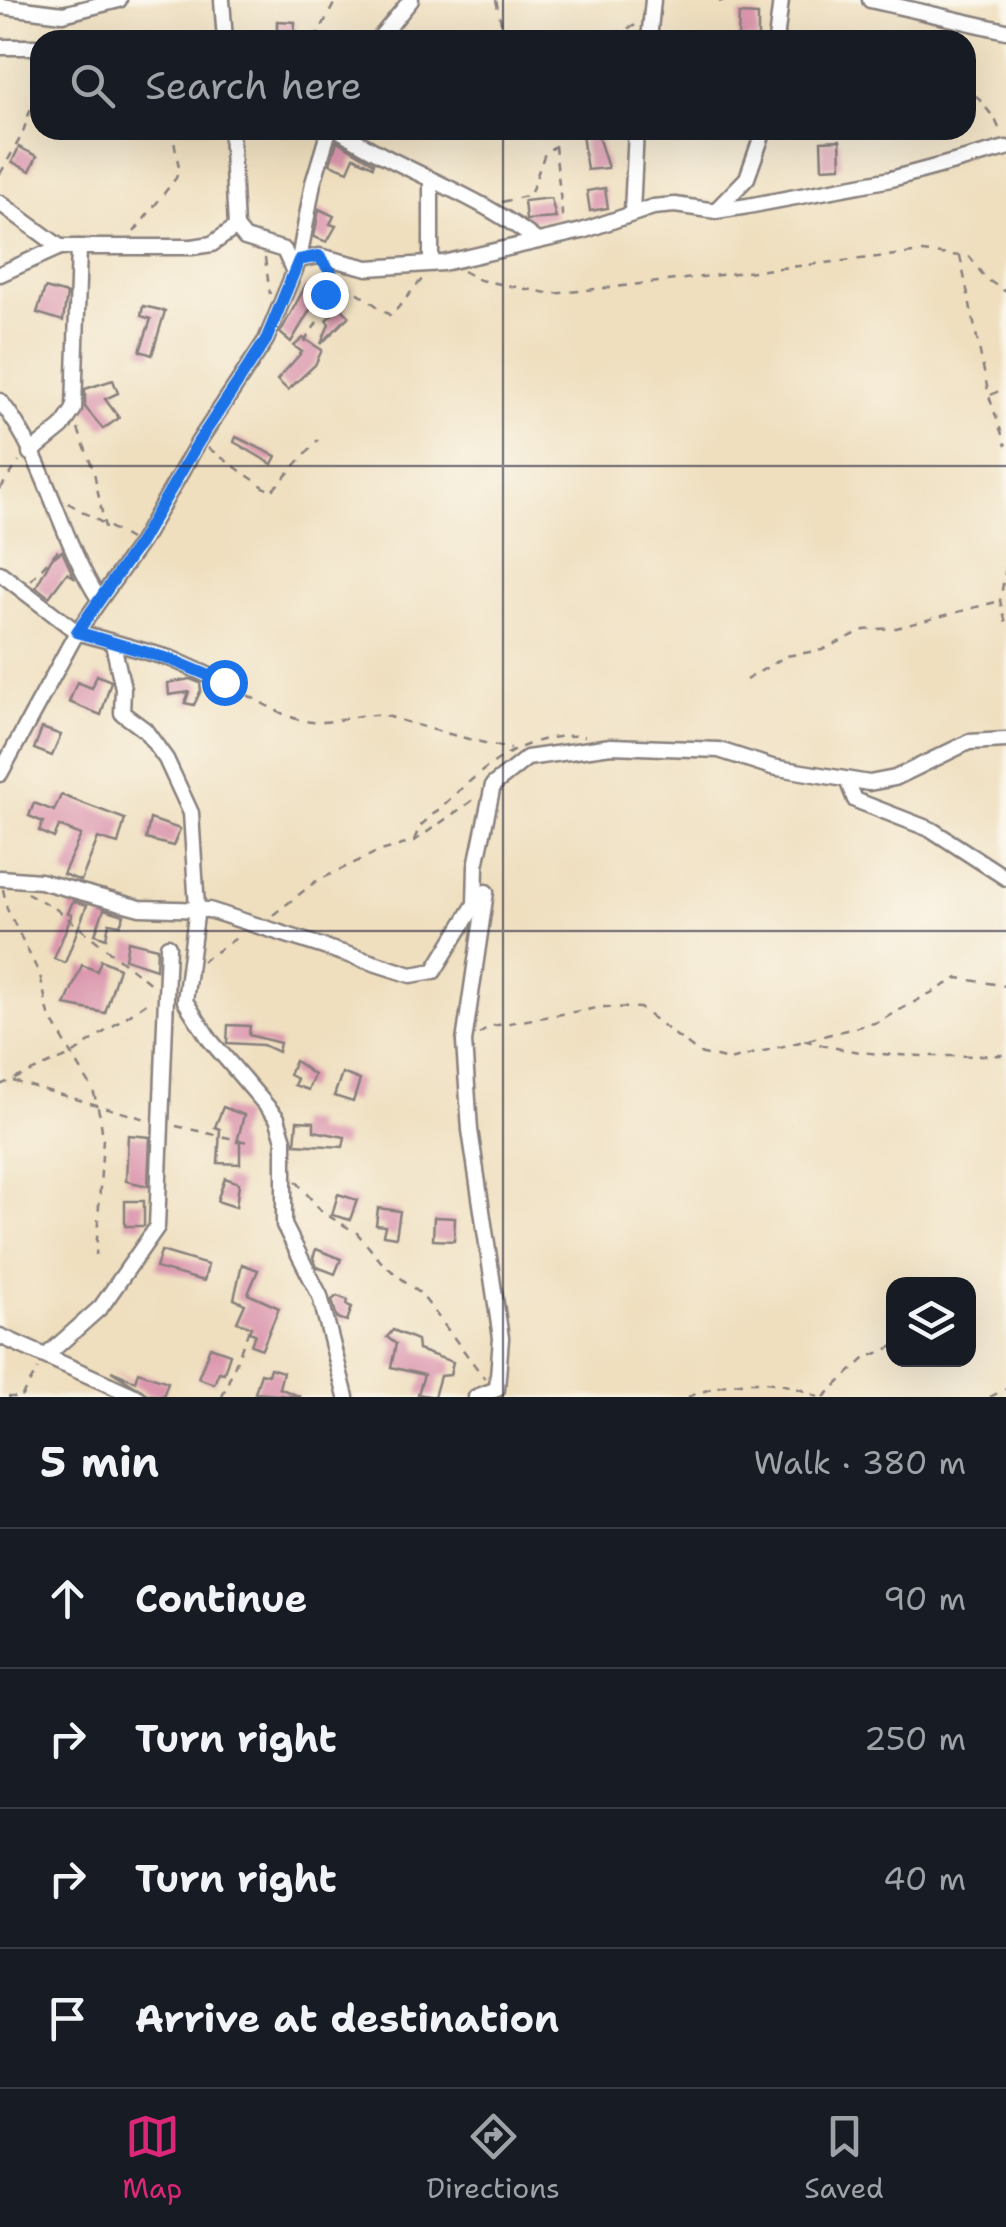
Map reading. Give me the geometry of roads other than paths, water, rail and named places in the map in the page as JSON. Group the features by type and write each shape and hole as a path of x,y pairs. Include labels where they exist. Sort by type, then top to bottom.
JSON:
{"street":[{"path":"0,6 63,14 119,0"},
{"path":"222,0 224,30"},
{"path":"386,30 411,0"},
{"path":"650,30 653,0"},
{"path":"777,30 781,0"},
{"path":"870,0 1006,32"},
{"path":"0,48 30,48"},
{"path":"232,140 236,227 243,236 284,250 296,266"},
{"path":"0,774 77,632 140,542 276,318 296,266 312,182 326,140"},
{"path":"357,140 431,182 480,202 537,241"},
{"path":"632,212 636,140"},
{"path":"716,211 746,178 760,140"},
{"path":"296,266 319,256 368,268 437,263 564,235 632,212 675,205 716,211 891,179 1006,147"},
{"path":"431,182 437,263"},
{"path":"0,203 60,247"},
{"path":"0,274 60,247 212,244 236,227"},
{"path":"30,453 62,428 74,408 79,247"},
{"path":"0,401 20,427 67,541 99,599"},
{"path":"0,573 77,632 172,660 224,682"},
{"path":"114,644 123,688 122,713 145,730 166,759 191,813 197,908 185,1001 210,1040 277,1118 284,1140 284,1225 320,1296 346,1397"},
{"path":"4,878 40,881 140,908 197,908 412,975 429,974 438,966 475,904 476,866 493,784 526,758 611,746 719,750 772,766 847,780 884,781 954,747 1006,740"},
{"path":"847,780 855,800 932,830 1006,878"},
{"path":"476,1397 497,1389 501,1338 470,1130 464,1042 486,900 482,850"},
{"path":"48,1356 101,1307 153,1237 159,1212 168,946"},
{"path":"0,1336 48,1356 108,1393 137,1397"}]}
